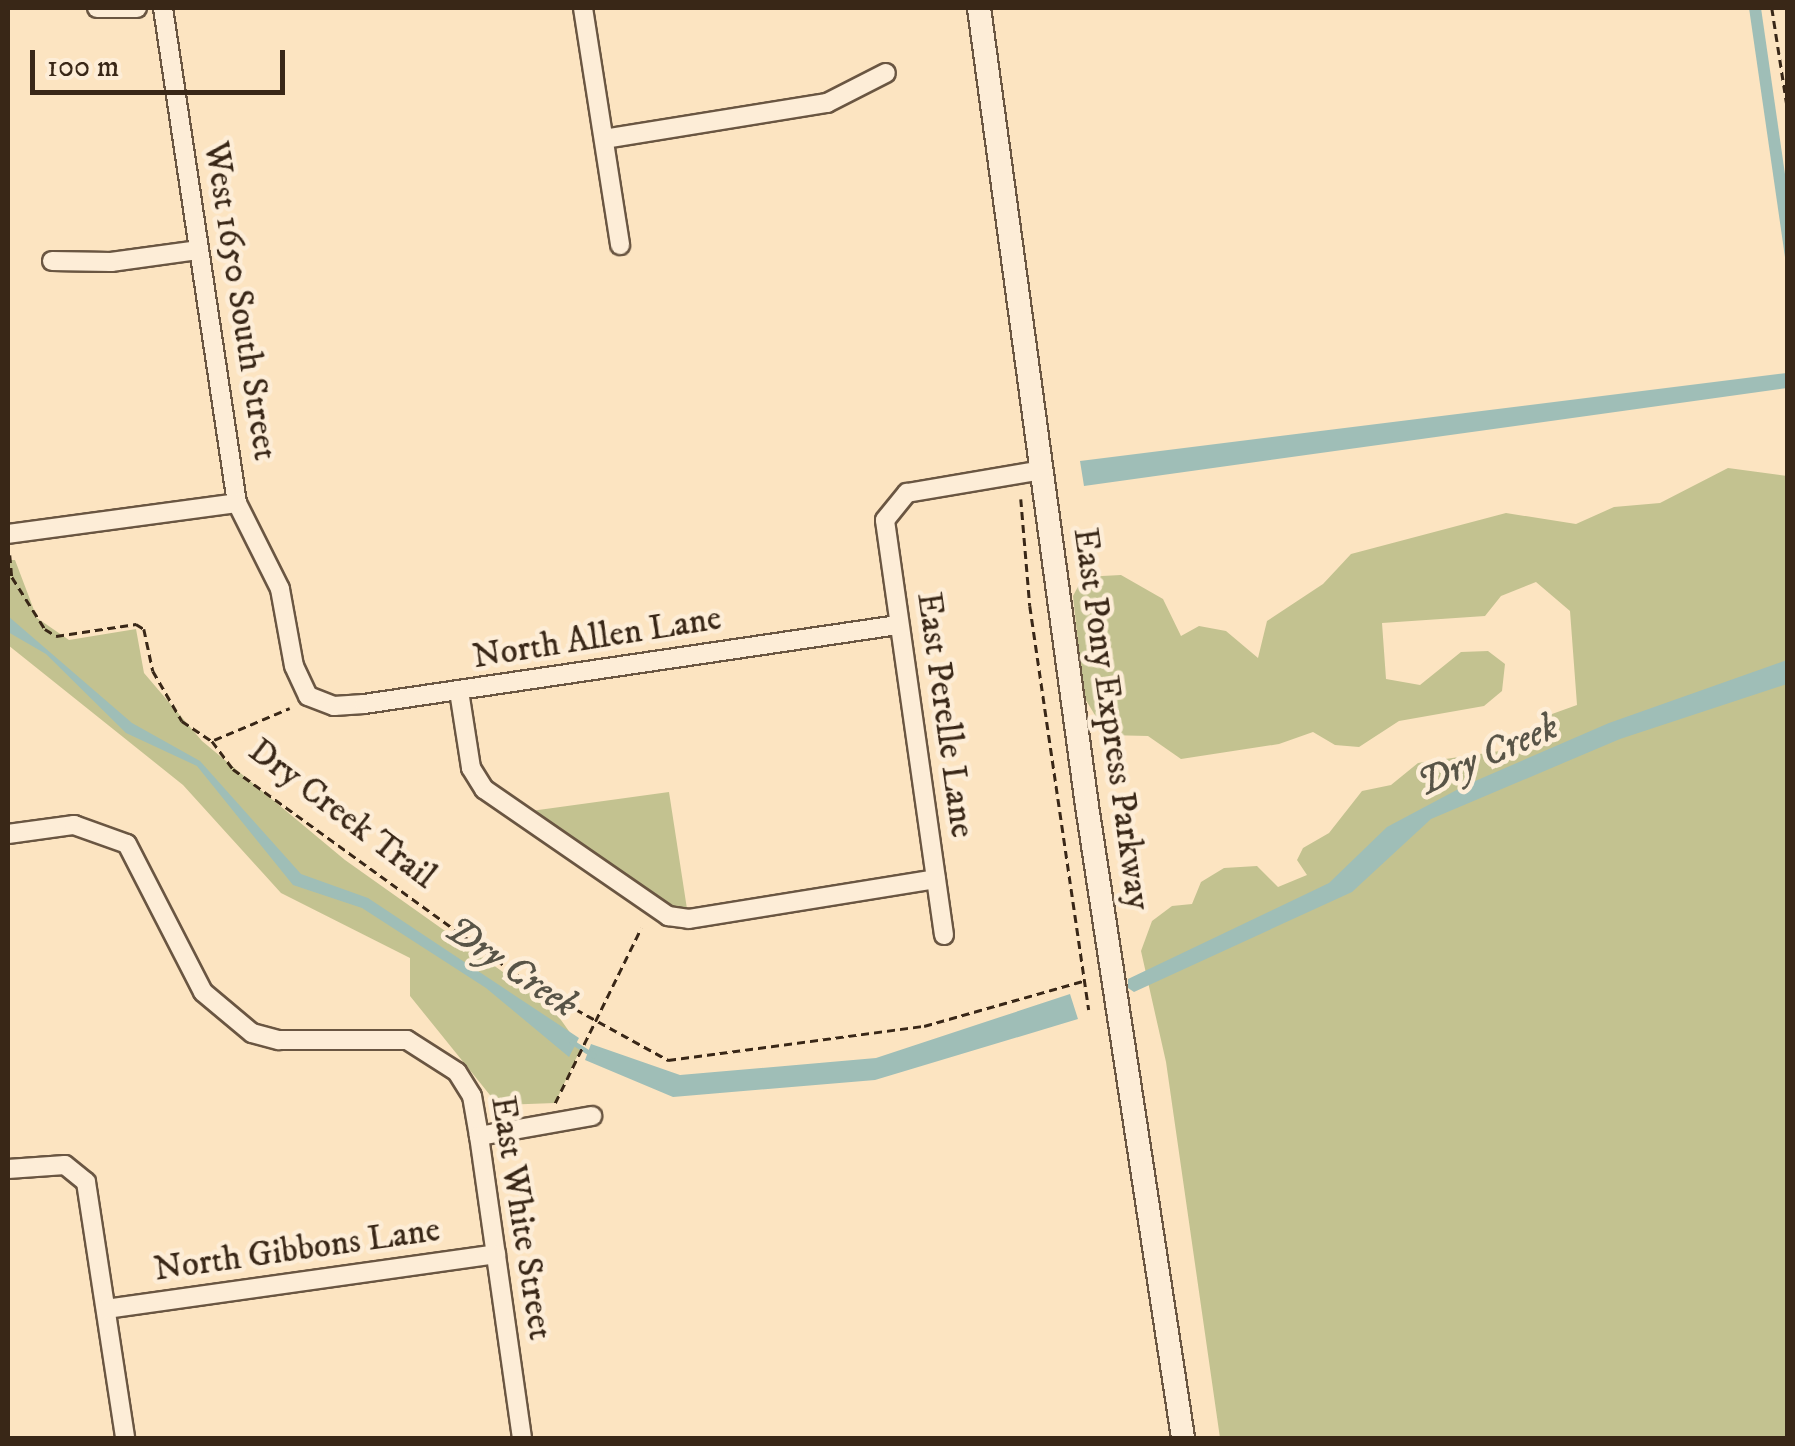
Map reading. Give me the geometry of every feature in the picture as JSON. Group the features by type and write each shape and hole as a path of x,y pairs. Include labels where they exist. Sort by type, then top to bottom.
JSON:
{"street":[{"path":"97,8 137,8"},
{"name":"West 1650 South Street","path":"162,8 237,504 282,594 294,666 308,696"},
{"path":"584,8 620,244"},
{"name":"East Pony Express Parkway","path":"979,8 1183,1438"},
{"path":"604,139 827,102 886,74"},
{"path":"52,261 111,262 199,250"},
{"name":"East Perelle Lane","path":"944,935 885,526 892,504 907,493 1043,470"},
{"path":"8,534 237,504"},
{"name":"North Allen Lane","path":"308,696 334,706 898,625"},
{"path":"458,691 471,768 484,789 668,916 689,919 936,879"},
{"name":"East White Street","path":"8,834 93,828 127,844 203,992 227,1017 279,1040 407,1040 426,1048 464,1083 480,1136 522,1438"},
{"path":"480,1136 592,1116"},
{"path":"8,1169 66,1165 82,1177 89,1195 125,1438"},
{"name":"North Gibbons Lane","path":"106,1310 496,1254"}],"path":[{"path":"1772,8 1788,111"},
{"path":"1021,499 1089,1010"},
{"name":"Dry Creek Trail","path":"10,555 10,578 34,619 56,636 136,624 144,629 153,671 182,721 212,741 249,780 530,984 668,1060 924,1026 1083,981"},
{"path":"212,741 290,708"},
{"path":"555,1103 641,928"}],"shaded area":[{"path":"1728,468 1787,476 1787,1438 1220,1438 1166,1062 1141,951 1152,921 1172,906 1192,904 1201,882 1224,868 1257,866 1278,887 1307,875 1297,860 1303,848 1329,833 1362,791 1391,785 1418,763 1507,750 1552,714 1577,705 1570,611 1536,582 1501,596 1485,616 1382,623 1386,679 1420,685 1461,652 1488,651 1505,664 1502,691 1484,706 1399,721 1359,747 1335,745 1313,732 1279,744 1181,759 1148,736 1107,735 1084,697 1073,596 1083,577 1121,575 1163,599 1181,636 1199,626 1226,631 1258,658 1267,621 1323,584 1351,554 1506,513 1576,524 1614,507 1660,503"},
{"path":"8,560 15,560 37,618 69,640 136,629 144,673 202,741 345,860 551,1006 581,1048 555,1103 498,1105 410,996 410,958 281,893 183,785 8,645"},
{"path":"669,792 687,909 661,906 531,811"}],"water":[{"path":"1749,8 1761,8 1787,188 1787,271"},
{"path":"1787,373 1787,388 1084,486 1080,461"},
{"path":"8,616 132,723 200,761 301,874 368,898 579,1038 569,1057 486,988 362,908 293,885 197,766 126,733 46,654 8,632"},
{"path":"1787,660 1787,684 1620,739 1431,819 1352,892 1134,992 1128,988 1128,979 1329,883 1387,827 1466,785 1609,723"},
{"path":"1070,994 1078,1019 875,1080 673,1097 585,1060 591,1044 680,1075 876,1058"}],"waterway":[{"name":"Dry Creek","path":"572,1042 593,1055"}]}
